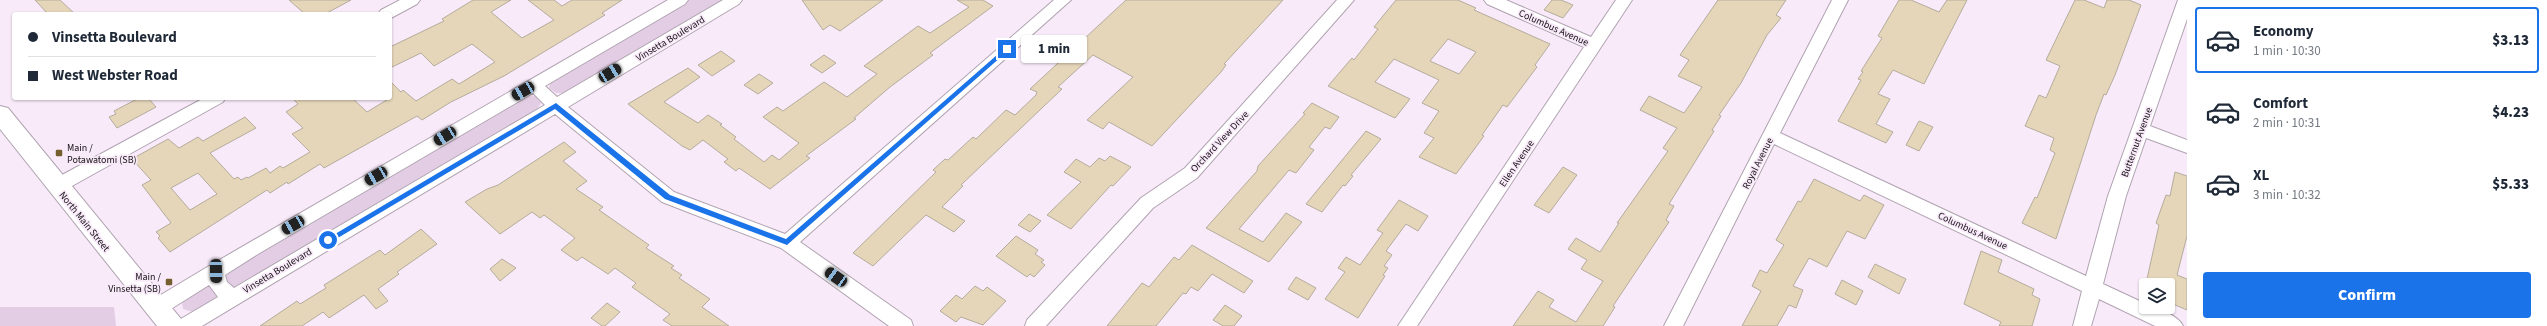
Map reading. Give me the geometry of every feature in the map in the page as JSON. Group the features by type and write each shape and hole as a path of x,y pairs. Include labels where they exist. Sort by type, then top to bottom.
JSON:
{"main road":[{"name":"North Main Street","path":"0,114 172,326"}],"street":[{"path":"390,12 412,0"},
{"path":"156,308 216,271 680,0"},
{"name":"Vinsetta Boulevard","path":"186,326 234,296 734,0"},
{"path":"787,243 1063,0"},
{"name":"Orchard View Drive","path":"1034,326 1147,203 1191,173 1200,164 1346,0"},
{"name":"Columbus Avenue","path":"1492,0 1594,45"},
{"name":"Ellen Avenue","path":"1407,326 1624,0"},
{"name":"Royal Avenue","path":"1673,326 1772,136 1840,0"},
{"name":"Butternut Avenue","path":"2082,326 2094,287 2117,196 2186,0"},
{"path":"534,85 556,105 668,197 787,243 904,326"},
{"path":"57,186 213,100"},
{"path":"2140,129 2187,146"},
{"name":"Columbus Avenue","path":"1772,136 2174,326"},
{"name":"Vinsetta Boulevard","path":"216,271 216,281 221,290 234,296"}],"shaded area":[{"path":"688,0 725,0 566,93 556,93 549,88 550,83 556,77"},
{"path":"535,96 541,103 536,111 237,287 231,288 223,278 229,271 525,97"},
{"path":"209,285 218,297 193,312 183,309 182,304 185,300"},
{"path":"0,307 114,307 116,326 0,326"}],"building":[{"path":"35,0 60,0 73,12 46,12"},
{"path":"289,0 351,0 329,12 303,12"},
{"path":"473,0 511,0 491,12 522,38 554,20 528,0 554,0 562,6 572,0 622,0 602,13 605,15 504,76 451,102 422,120 417,116 324,168 320,164 288,184 287,182 270,193 267,190 170,252 158,238 160,236 156,232 171,223 142,185 151,180 132,159 168,139 179,148 198,137 203,141 245,117 256,128 210,153 234,179 238,177 241,180 247,177 248,178 266,168 270,173 280,166 283,168 310,152 292,134 303,128 286,112 298,104 294,100 354,100 367,112 387,100 392,100 392,83 401,92 403,90 416,101 452,79 459,84 495,62 472,44 434,66 421,53 392,67 392,46 444,21 442,19","holes":["198,173 217,194 190,210 171,188"]},
{"path":"802,0 883,0 840,31 830,25 823,30"},
{"path":"957,0 983,0 993,6 930,53 933,55 890,87 854,118 856,119 806,156 810,158 770,189 739,168 736,171 724,162 728,159 703,140 690,150 682,146 628,104 688,68 700,77 664,102 698,123 708,115 722,124 720,125 736,137 734,139 764,162 772,155 779,160 799,143 763,117 777,107 783,111 824,82 847,97 877,74 864,66 918,26 930,33 969,7"},
{"path":"1126,0 1283,0 1224,64 1226,65 1221,72 1152,146 1109,122 1103,129 1087,120 1133,77 1093,55 1058,87 1062,89 961,185 963,186 942,207 965,221 954,232 926,215 873,266 853,253 936,172 933,170 945,159 948,160 973,137 976,139 1006,110 1015,115 1036,95 1037,92 1030,89"},
{"path":"1396,0 1458,0 1476,8 1474,10 1550,44 1535,65 1537,67 1507,107 1503,105 1482,135 1484,136 1456,174 1419,157 1434,138 1424,133 1439,111 1422,103 1439,80 1394,59 1375,82 1410,99 1395,118 1328,86 1352,58 1354,60 1378,29 1374,27","holes":["1448,39 1476,52 1459,74 1430,61"]},
{"path":"1552,0 1561,0 1573,5 1563,18 1544,10"},
{"path":"1718,0 1786,0 1776,15 1781,18 1767,35 1741,83 1719,115 1721,116 1712,130 1714,131 1669,204 1674,206 1666,220 1669,222 1613,306 1615,307 1603,326 1513,326 1538,291 1554,300 1549,307 1576,322 1603,281 1581,269 1587,260 1568,249 1576,238 1600,252 1619,223 1617,223 1668,151 1663,148 1677,128 1640,110 1649,96 1684,113 1702,87 1678,76 1689,60 1680,55"},
{"path":"1899,0 1911,0 1939,12 1947,0 1967,0 1924,84 1893,70 1878,94 1890,99 1876,124 1893,132 1886,143 1838,121 1861,80 1858,79 1863,72 1861,71 1882,38 1878,36"},
{"path":"2075,0 2084,0 2104,8 2107,0 2129,0 2141,5 2115,75 2106,95 2104,94 2096,115 2056,239 2022,223 2035,197 2037,198 2055,153 2050,150 2054,138 2025,126 2039,95 2046,98 2060,66 2046,60"},
{"path":"721,51 735,61 712,76 698,65"},
{"path":"824,55 836,63 822,73 810,65"},
{"path":"759,74 773,83 758,94 744,85"},
{"path":"135,100 150,100 156,107 117,128 109,117 116,114 114,111"},
{"path":"1312,103 1339,117 1330,129 1325,127 1309,147 1314,150 1296,173 1289,170 1239,229 1263,242 1286,213 1302,222 1269,262 1206,228 1257,171 1258,166 1305,114 1303,113"},
{"path":"1919,121 1933,127 1919,151 1906,145"},
{"path":"1366,131 1381,139 1351,175 1353,176 1345,186 1343,185 1322,212 1306,204"},
{"path":"564,142 576,152 563,161 587,181 576,189 603,207 599,210 649,245 646,248 674,266 671,268 682,275 679,278 710,299 702,307 729,326 672,326 663,320 670,314 632,287 636,283 615,268 608,274 582,257 577,261 561,250 575,238 544,215 540,218 532,212 500,234 465,202 487,189 498,185"},
{"path":"1110,156 1131,167 1113,186 1111,185 1071,229 1047,215 1081,182 1064,172 1076,159 1090,167 1099,158 1105,161"},
{"path":"1563,167 1577,175 1549,213 1534,205"},
{"path":"2175,172 2187,176 2187,236 2177,275 2187,279 2187,310 2175,305 2175,278 2147,278 2159,225 2156,223 2166,195 2170,196"},
{"path":"1814,179 1860,201 1864,195 1884,205 1865,239 1847,231 1827,267 1809,258 1793,286 1803,290 1796,308 1789,305 1777,326 1742,326 1761,291 1752,286 1760,270 1767,273 1784,245 1776,240 1798,201 1801,202"},
{"path":"1399,200 1428,216 1418,231 1406,224 1386,251 1392,255 1384,266 1388,268 1383,275 1385,276 1358,318 1325,299 1345,272 1338,268 1346,257 1360,265 1383,233 1377,230"},
{"path":"1029,214 1041,221 1030,232 1018,225"},
{"path":"421,229 437,244 397,272 399,274 378,289 388,301 376,309 364,295 329,318 323,312 302,326 260,326 297,301 300,304 326,288 324,285 380,250 385,255"},
{"path":"1016,236 1038,250 1035,254 1044,260 1041,262 1045,265 1034,277 1030,274 1027,277 996,256"},
{"path":"1192,245 1253,281 1244,293 1212,274 1198,291 1191,287 1186,294 1183,293 1156,326 1107,326 1142,283 1149,287 1174,257 1179,260"},
{"path":"1981,251 2002,260 1998,272 2034,289 2032,295 2040,299 2032,326 1999,326 2001,322 1964,304"},
{"path":"502,259 516,268 500,281 490,269"},
{"path":"1875,264 1906,279 1899,294 1868,277"},
{"path":"1296,277 1316,288 1308,300 1288,289"},
{"path":"1842,280 1863,291 1856,305 1835,294"},
{"path":"975,286 983,291 987,287 1006,301 983,325 961,317 956,322 940,311 956,295 962,299"},
{"path":"607,303 620,312 605,326 602,326 591,318"},
{"path":"1225,305 1242,316 1234,326 1223,326 1213,320"}],"place":[{"name":"Main / Potawatomi (SB)","path":"59,153"},
{"name":"Main / Vinsetta (SB)","path":"169,282"}],"route":[{"path":"328,240 556,105 668,197 706,214 787,243 1007,49"}]}
